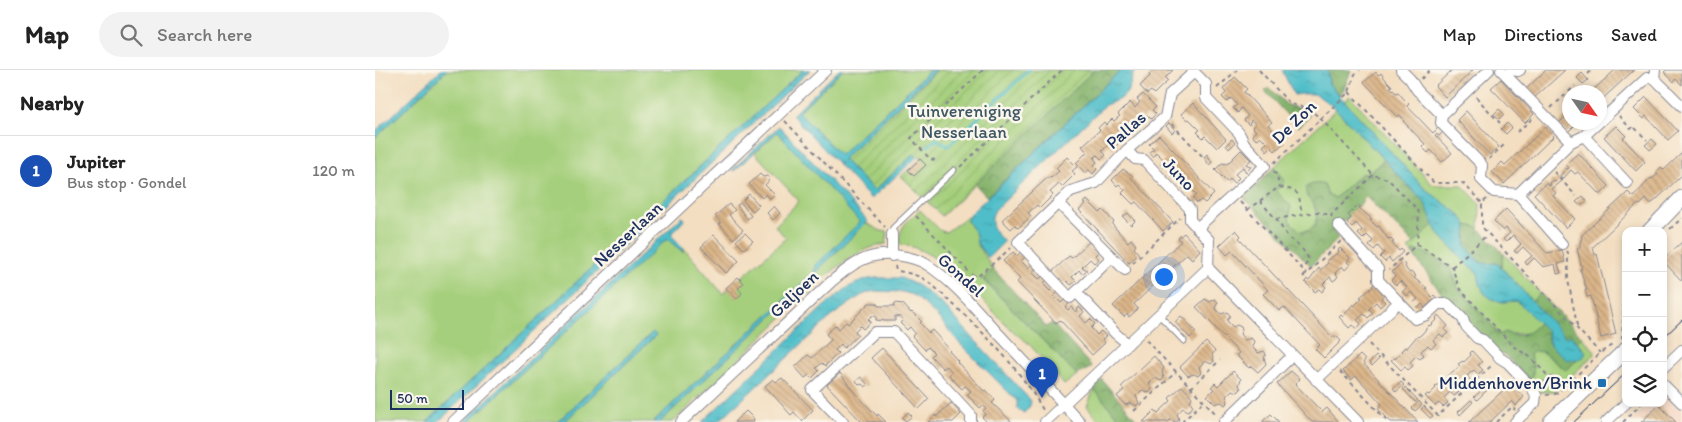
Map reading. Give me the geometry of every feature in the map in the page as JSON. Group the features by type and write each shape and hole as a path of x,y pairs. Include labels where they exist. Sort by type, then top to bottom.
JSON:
{"street":[{"name":"Nesserlaan","path":"453,422 826,70"},
{"path":"1401,70 1442,115"},
{"path":"1489,70 1442,115 1441,123 1482,165 1481,180 1494,192 1518,194 1562,244"},
{"path":"1501,70 1571,142"},
{"path":"1511,70 1518,72 1520,70"},
{"name":"Pallas","path":"1018,242 1071,191 1096,183 1127,150 1165,117 1170,94 1194,72 1206,84 1206,98 1239,133 1244,143 1265,166"},
{"path":"1518,194 1571,142 1584,136 1647,78 1655,74 1682,106"},
{"path":"1584,136 1627,183"},
{"name":"Juno","path":"1127,150 1135,159 1144,160 1190,209 1190,220 1209,240 1208,268"},
{"path":"1197,228 1265,166"},
{"path":"1654,227 1682,198"},
{"path":"1058,203 1125,270"},
{"path":"1338,225 1378,269 1378,280 1415,319 1426,316 1438,304 1448,304 1463,319 1465,325 1477,338 1483,340 1499,358 1508,363 1532,388 1536,395 1535,403 1515,422"},
{"path":"892,234 892,256"},
{"path":"1018,242 1070,298 1112,257"},
{"name":"Gondel","path":"892,256 907,257 924,263 944,277 968,300 1080,422"},
{"name":"Galjoen","path":"681,422 832,281 870,257 892,256"},
{"path":"1046,421 1208,268 1357,422"},
{"path":"1076,292 1128,344"},
{"path":"1316,380 1399,302"},
{"path":"842,422 812,390 875,332 894,332 971,415 971,422"},
{"path":"1551,422 1621,341"},
{"path":"1667,364 1682,350"},
{"path":"1223,421 1292,356"},
{"path":"1667,387 1680,396"},
{"path":"1606,422 1622,407"}],"lane":[{"path":"892,234 893,228 953,170"},
{"path":"1159,314 1184,341"}],"path":[{"path":"935,160 930,160 911,138 983,70"},
{"path":"953,170 958,169 1062,70"},
{"path":"1206,98 1237,70"},
{"path":"1259,70 1290,104 1309,109 1320,118 1373,175 1388,179 1417,209 1419,213 1417,244 1378,280"},
{"path":"1414,86 1430,70"},
{"path":"1588,74 1592,70"},
{"name":"De Zon","path":"1265,166 1272,164 1347,93 1357,71"},
{"path":"1469,90 1500,122"},
{"path":"1347,93 1434,183 1463,183 1482,203 1482,227 1487,234 1600,352"},
{"path":"1517,132 1562,96"},
{"path":"1613,110 1631,129 1633,126 1647,140"},
{"path":"779,114 892,234"},
{"path":"1165,117 1205,160"},
{"path":"1482,165 1503,145"},
{"path":"1548,165 1577,196"},
{"path":"1265,166 1273,170 1277,176 1279,186"},
{"path":"1331,215 1373,175"},
{"path":"1247,210 1279,186"},
{"path":"1279,186 1295,190 1298,193 1302,214"},
{"path":"1482,203 1494,192"},
{"path":"1233,195 1307,274"},
{"path":"1260,201 1289,237 1303,248 1308,258 1307,263 1302,269"},
{"path":"1125,270 1190,209"},
{"path":"911,210 972,274 978,276 1018,242"},
{"path":"1276,219 1317,212 1331,215 1338,225"},
{"path":"1669,230 1682,218"},
{"path":"1452,267 1487,234"},
{"path":"1303,277 1347,236"},
{"path":"1417,244 1452,267 1459,288 1514,347 1525,353 1549,378 1560,378 1567,385"},
{"path":"1562,244 1568,253 1569,280 1578,330"},
{"name":"Gondel","path":"892,256 896,271 907,272 933,286 978,328 1031,389 1046,421"},
{"path":"1536,395 1555,394 1567,385 1600,352 1621,341 1625,272"},
{"path":"1139,333 1223,421"},
{"path":"1362,337 1438,416 1499,358"},
{"path":"1158,353 1161,350"},
{"path":"1191,388 1221,360"},
{"path":"1333,364 1388,422"},
{"path":"1134,411 1176,372"},
{"path":"1182,422 1204,401"},
{"path":"1623,422 1638,407"}],"shaded area":[{"path":"1667,396 1682,411 1682,422 1632,422 1648,407 1667,407"}],"green space":[{"path":"447,70 803,70 427,422 375,422 375,138"},
{"path":"843,70 930,70 840,155 798,112"},
{"name":"Tuinvereniging Nesserlaan","path":"936,70 1094,70 942,216 901,176 923,156 917,157 914,154 874,191 843,159"},
{"path":"1094,70 1121,70 987,197 975,184"},
{"path":"1326,70 1351,70 1340,95 1329,84"},
{"path":"1269,88 1287,105 1308,111 1309,117 1298,127 1265,91"},
{"path":"1350,96 1433,185 1462,185 1480,204 1479,228 1467,225 1460,215 1424,188 1344,101"},
{"path":"1336,109 1384,160 1370,172 1361,174 1335,198 1328,195 1324,185 1306,196 1314,206 1316,222 1315,226 1308,231 1300,231 1289,220 1290,208 1276,191 1284,182 1274,167"},
{"path":"777,132 861,222 816,265 814,272 653,422 564,422 656,335 653,332 557,422 468,422 667,238 683,252 683,247 723,294 786,238 775,226 799,201 755,153"},
{"path":"1384,160 1425,203 1434,224 1414,244 1366,197 1351,215 1336,225 1333,230 1338,239 1311,266 1244,198 1274,167 1285,182 1276,191 1291,206 1289,220 1300,231 1308,231 1315,226 1317,213 1315,206 1306,194 1306,187 1322,184 1328,195 1335,198 1361,174 1370,172"},
{"path":"920,210 941,231 946,232 968,216 967,221 976,234 977,244 993,269 983,280 1077,375 1064,385 1029,344 945,265 914,248 900,245 902,228"},
{"path":"866,223 881,231 888,232 886,244 861,252 826,276 673,422 660,422 814,276"},
{"path":"1434,224 1437,232 1478,273 1480,284 1502,302 1516,301 1539,323 1529,333 1500,335 1458,288 1451,268 1417,251 1411,252 1408,249"},
{"path":"1467,225 1479,228 1504,254 1501,267 1496,263 1481,262 1472,255 1466,246"},
{"path":"1411,252 1424,252 1451,268 1458,288 1500,335 1505,332 1515,335 1528,333 1539,323 1547,331 1548,342 1567,360 1578,359 1566,370 1543,352 1534,351 1530,355 1533,371 1529,380 1505,355 1500,354 1445,298"},
{"path":"1504,254 1540,293 1532,301 1501,267"},
{"path":"993,269 1046,327 1052,323 1092,367 1077,375 983,279"},
{"path":"1540,293 1582,337 1577,342 1573,337 1566,338 1532,301"},
{"path":"1582,337 1595,351 1594,355 1555,391 1540,392 1529,380 1533,371 1530,355 1534,351 1542,352 1566,370 1586,352 1577,342"},
{"path":"1102,379 1139,422 1122,422 1094,389"},
{"path":"1094,389 1122,422 1100,422 1087,406"}],"water":[{"path":"441,70 447,70 375,138 375,132"},
{"path":"803,70 810,70 438,422 427,422"},
{"path":"839,70 843,70 798,112 840,155 930,70 935,70 843,159 874,191 914,154 917,157 871,199 792,115"},
{"path":"1121,70 1136,70 1126,93 1121,98 1105,105 995,210 992,219 993,227 1004,242 988,258 977,243 976,234 967,221 968,216"},
{"path":"1282,70 1326,70 1328,72 1329,84 1424,188 1460,215 1467,227 1466,246 1479,262 1496,263 1501,267 1566,338 1570,335 1586,352 1584,357 1567,360 1550,345 1547,331 1520,304 1516,301 1502,302 1492,299 1484,293 1478,273 1437,232 1425,203 1334,107 1316,95 1294,95"},
{"path":"779,126 868,221 814,276 660,422 653,422 814,272 816,265 860,222 777,132 734,171 732,170"},
{"path":"682,217 685,219 671,235 683,247 683,252 667,239 468,422 463,422"},
{"path":"901,278 917,285 941,303 1031,401 1030,406 1024,413 1017,409 1017,401 961,345 937,316 922,302 913,295 903,292 874,291 862,295 833,315 718,422 702,422 823,307 847,288 863,280"},
{"path":"653,332 656,335 564,422 557,422"}],"building":[{"path":"1154,70 1173,70 1165,78 1168,81 1154,94 1151,91 1147,94 1140,86"},
{"path":"1452,70 1473,70 1445,97 1435,86"},
{"path":"1546,70 1565,70 1534,98 1526,89"},
{"path":"1615,70 1634,70 1607,95 1607,85 1599,85"},
{"path":"1666,70 1682,70 1682,85 1676,79 1674,82 1664,72"},
{"path":"1376,72 1379,75 1381,73 1392,86 1390,87 1396,93 1398,92 1409,104 1407,106 1433,133 1438,128 1443,132 1439,136 1435,135 1452,153 1442,162 1431,150 1428,153 1422,147 1425,144 1403,121 1400,115 1397,117 1364,82"},
{"path":"1582,73 1588,80 1583,84 1577,78"},
{"path":"1235,77 1247,89 1244,92 1272,122 1268,125 1285,142 1275,151 1271,147 1267,151 1263,146 1267,143 1260,136 1256,140 1252,135 1256,131 1252,127 1256,124 1251,120 1249,125 1244,120 1248,116 1241,108 1238,113 1233,108 1237,105 1231,98 1227,102 1222,97 1226,93 1223,89"},
{"path":"1501,79 1534,114 1525,123 1491,88"},
{"path":"1143,94 1156,107 1152,110 1156,114 1151,119 1147,115 1143,118 1140,115 1137,118 1141,122 1136,126 1132,122 1126,129 1129,133 1124,137 1121,133 1114,140 1118,144 1113,148 1109,144 1102,151 1106,155 1101,159 1097,155 1094,158 1097,162 1094,165 1097,169 1093,174 1089,170 1085,173 1076,163 1087,152 1082,146 1100,130 1098,128 1104,122 1106,125 1112,119 1114,121 1120,116 1118,114 1130,102 1135,108 1140,102 1137,99"},
{"path":"1646,97 1678,131 1668,140 1646,116 1644,119 1634,109"},
{"path":"1193,103 1226,139 1217,148 1205,136 1203,138 1197,132 1200,130 1181,114"},
{"path":"1499,109 1504,114 1499,119 1494,114"},
{"path":"1466,111 1499,147 1490,155 1457,120"},
{"path":"1562,120 1562,128 1558,124"},
{"path":"1169,123 1175,130 1172,133 1166,126"},
{"path":"1507,123 1512,128 1506,134 1501,129"},
{"path":"1616,126 1626,136 1623,138 1645,162 1636,171 1604,137"},
{"path":"1546,127 1554,136 1504,184 1492,172 1502,162 1505,165"},
{"path":"1159,135 1214,194 1205,203 1201,200 1197,203 1193,198 1197,195 1189,187 1186,192 1182,187 1187,184 1178,175 1175,180 1171,175 1176,173 1167,163 1164,168 1160,164 1165,161 1156,152 1153,157 1149,152 1154,149 1149,144"},
{"path":"1232,139 1235,143 1229,149 1226,145"},
{"path":"1652,139 1657,144 1650,150 1645,145"},
{"path":"1241,150 1251,160 1246,164 1251,167 1246,172 1243,167 1235,174 1239,178 1234,183 1230,179 1227,182 1215,170 1222,163 1227,164"},
{"path":"1578,153 1609,186 1600,195 1578,172 1575,174 1571,170 1563,179 1560,176 1566,168 1569,168 1566,164"},
{"path":"1682,153 1682,175 1655,201 1650,204 1646,199 1640,205 1638,204 1593,247 1595,255 1597,254 1616,334 1601,338 1591,296 1587,297 1585,290 1587,290 1580,269 1582,269 1577,248 1580,248 1581,236 1628,192 1633,197 1651,178 1658,174 1656,173 1661,167 1664,170"},
{"path":"1207,154 1212,162 1209,165 1204,157"},
{"path":"1067,157 1077,167 1072,171 1075,174 1062,187 1059,184 1050,192 1053,195 1040,208 1037,205 1028,213 1031,216 1018,228 1015,225 1011,229 1002,220 1046,179 1051,178 1059,171 1056,168"},
{"path":"920,159 926,165 914,176 908,170"},
{"path":"1123,169 1133,176 1131,178 1173,222 1163,231 1136,202 1133,204 1122,193 1125,190 1119,184 1117,186 1112,180"},
{"path":"760,174 763,177 769,177 765,185 775,195 770,199 766,194 762,198 749,184"},
{"path":"1558,178 1561,181 1551,189 1556,193 1553,196 1575,219 1566,228 1534,194 1546,183 1549,186 1551,185 1549,183"},
{"path":"749,194 759,205 753,211 743,200"},
{"path":"1583,196 1587,201 1581,206 1576,202"},
{"path":"1087,200 1100,213 1103,210 1114,222 1112,224 1128,242 1131,239 1136,245 1134,248 1139,254 1129,263 1079,210 1086,204 1084,203"},
{"path":"741,203 751,216 747,219 737,205"},
{"path":"729,204 735,210 729,215 743,230 733,239 719,224 721,223 715,216"},
{"path":"1358,205 1377,227 1379,226 1388,239 1390,238 1394,242 1392,243 1399,251 1401,249 1403,252 1392,262 1389,258 1385,262 1380,257 1384,253 1378,246 1374,250 1369,246 1373,241 1367,235 1363,239 1358,234 1362,230 1356,223 1352,227 1347,222 1351,218 1348,215"},
{"path":"774,206 780,213 773,220 767,213"},
{"path":"1506,209 1547,253 1562,250 1565,262 1558,264 1561,273 1557,274 1555,264 1543,267 1534,258 1527,265 1525,262 1532,256 1523,247 1517,253 1514,251 1521,244 1513,235 1506,242 1503,239 1510,233 1506,228 1503,231 1494,221"},
{"path":"1128,213 1135,221 1131,225 1123,217"},
{"path":"1236,230 1241,236 1239,238 1333,338 1336,336 1341,341 1324,358 1315,349 1320,345 1284,307 1279,311 1263,294 1268,290 1232,251 1227,255 1219,246"},
{"path":"745,233 753,241 744,249 736,241"},
{"path":"1184,233 1200,250 1192,259 1187,254 1134,304 1138,309 1129,317 1127,314 1124,317 1113,306 1181,241 1178,238"},
{"path":"714,235 739,261 726,273 701,247"},
{"path":"1090,241 1099,251 1095,255 1099,259 1094,263 1090,259 1082,267 1087,270 1082,274 1079,270 1072,277 1076,281 1071,285 1067,281 1063,285 1052,272 1069,256 1072,258"},
{"path":"1682,242 1682,281 1667,265 1667,255"},
{"path":"1340,248 1350,258 1347,262 1350,265 1345,270 1342,266 1335,273 1338,276 1333,281 1330,277 1323,284 1326,287 1322,292 1319,289 1315,292 1305,282 1307,279 1309,281 1319,268 1320,270 1328,263 1326,261 1339,252"},
{"path":"1013,252 1017,256 1021,252 1025,257 1021,261 1028,268 1032,264 1036,269 1032,272 1039,279 1043,276 1047,280 1043,284 1050,291 1054,287 1058,292 1054,296 1061,303 1065,299 1069,304 1065,307 1068,310 1071,307 1076,312 1079,307 1084,312 1080,316 1086,323 1090,319 1095,324 1091,328 1097,335 1101,331 1106,336 1102,339 1105,343 1092,355 1060,320 1056,323 1017,282 1020,279 1003,261"},
{"path":"1403,262 1407,270 1416,276 1414,278 1427,288 1432,297 1434,295 1436,298 1425,308 1422,304 1418,308 1413,303 1418,299 1411,292 1407,296 1402,292 1407,287 1400,281 1396,285 1391,280 1395,276 1392,272"},
{"path":"738,277 744,283 738,288 742,293 737,299 726,288"},
{"path":"1374,284 1384,294 1381,298 1385,302 1380,307 1376,302 1369,309 1373,313 1368,318 1364,314 1357,320 1361,324 1357,329 1352,325 1349,328 1339,317 1341,315 1343,317 1353,304 1354,306 1362,298 1360,297 1373,287"},
{"path":"1205,299 1210,302 1215,299 1218,302 1215,308 1221,314 1227,312 1230,315 1227,321 1233,327 1237,325 1241,327 1240,334 1245,340 1251,338 1254,341 1252,347 1258,353 1264,351 1266,354 1264,358 1266,364 1258,372 1251,366 1249,368 1236,355 1239,353 1196,307"},
{"path":"869,303 877,303 878,306 894,306 895,303 903,304 922,322 920,323 929,333 932,330 950,350 957,362 995,400 992,403 1012,422 987,422 982,417 986,414 983,411 986,408 983,405 980,408 967,395 971,391 965,386 962,389 955,382 949,375 952,372 947,366 943,369 931,356 934,353 928,347 925,350 912,336 915,333 910,327 907,330 900,323 903,320 900,317 895,316 895,321 885,321 876,320 876,316 871,316 868,319 871,322 863,329 860,326 855,331 858,335 844,348 841,344 835,350 838,353 825,366 822,363 816,368 819,371 812,378 809,375 805,378 795,367 808,355 812,358 831,340 826,334 836,325 839,329 846,322 848,324"},
{"path":"1438,315 1448,326 1445,329 1448,333 1443,337 1440,334 1433,340 1436,344 1431,348 1428,345 1421,351 1424,355 1420,359 1416,356 1410,362 1413,366 1408,370 1405,367 1401,370 1391,360 1395,359 1405,347 1407,348 1417,336 1422,334 1437,319"},
{"path":"1181,316 1196,332 1190,338 1175,322"},
{"path":"1206,342 1215,351 1212,355 1214,361 1211,364 1205,361 1199,367 1201,373 1198,376 1194,374 1188,376 1180,367"},
{"path":"882,348 929,399 919,409 871,358"},
{"path":"1472,351 1482,362 1478,365 1483,370 1478,374 1474,370 1470,373 1467,376 1471,381 1466,385 1462,381 1455,387 1459,392 1454,396 1450,392 1444,398 1448,403 1443,407 1439,403 1435,406 1425,396 1429,395 1435,387 1460,366 1458,364 1464,362 1471,355"},
{"path":"1360,355 1365,360 1363,363 1418,422 1391,422 1378,409 1382,404 1356,376 1351,380 1343,371"},
{"path":"1154,356 1164,368 1162,372 1164,378 1161,381 1155,378 1149,384 1152,389 1149,393 1142,390 1136,396 1139,403 1136,406 1131,403 1125,405 1117,396 1124,390 1121,387"},
{"path":"1376,356 1379,359 1372,366 1369,363"},
{"path":"1233,371 1241,379 1239,385 1241,389 1238,392 1232,390 1226,396 1228,402 1225,405 1221,402 1215,404 1207,396 1214,389 1211,387 1215,383 1218,386"},
{"path":"1291,371 1300,379 1295,384 1322,412 1327,408 1339,422 1312,422 1277,384"},
{"path":"840,373 854,392 877,416 878,414 886,422 862,422 827,385"},
{"path":"861,377 868,385 865,387 856,381"},
{"path":"782,378 813,410 802,421 794,412 791,415 765,386 773,379 776,382"},
{"path":"1492,380 1499,387 1496,390 1489,383"},
{"path":"1401,382 1404,385 1396,392 1393,388"},
{"path":"1511,383 1524,397 1516,406 1512,401 1490,422 1469,422"},
{"path":"1487,385 1490,387 1477,400 1474,397"},
{"path":"1182,386 1192,397 1190,401 1193,406 1191,409 1188,411 1183,408 1177,414 1179,420 1176,422 1170,420 1168,422 1143,422 1155,410 1158,413 1171,401 1169,398"},
{"path":"1405,387 1418,400 1415,402 1403,389"},
{"path":"1471,400 1473,402 1460,415 1458,412"},
{"path":"1419,401 1422,405 1415,411 1412,408"},
{"path":"951,403 961,414 953,422 928,422 935,415 936,417"},
{"path":"1424,406 1433,416 1430,418 1421,409"},
{"path":"1657,407 1661,407 1676,422 1641,422"},
{"path":"746,411 754,419 754,422 734,422"},
{"path":"908,412 912,416 906,421 902,418"},
{"path":"1271,414 1279,422 1263,422 1264,420"}],"waterway":[{"path":"928,146 937,139 948,146 1029,70"}],"tram line":[{"path":"1667,334 1682,320"},
{"path":"1574,422 1622,377"}],"place":[{"name":"Middenhoven/Brink","path":"1602,383"},
{"name":"Jupiter","path":"1042,398"}]}
